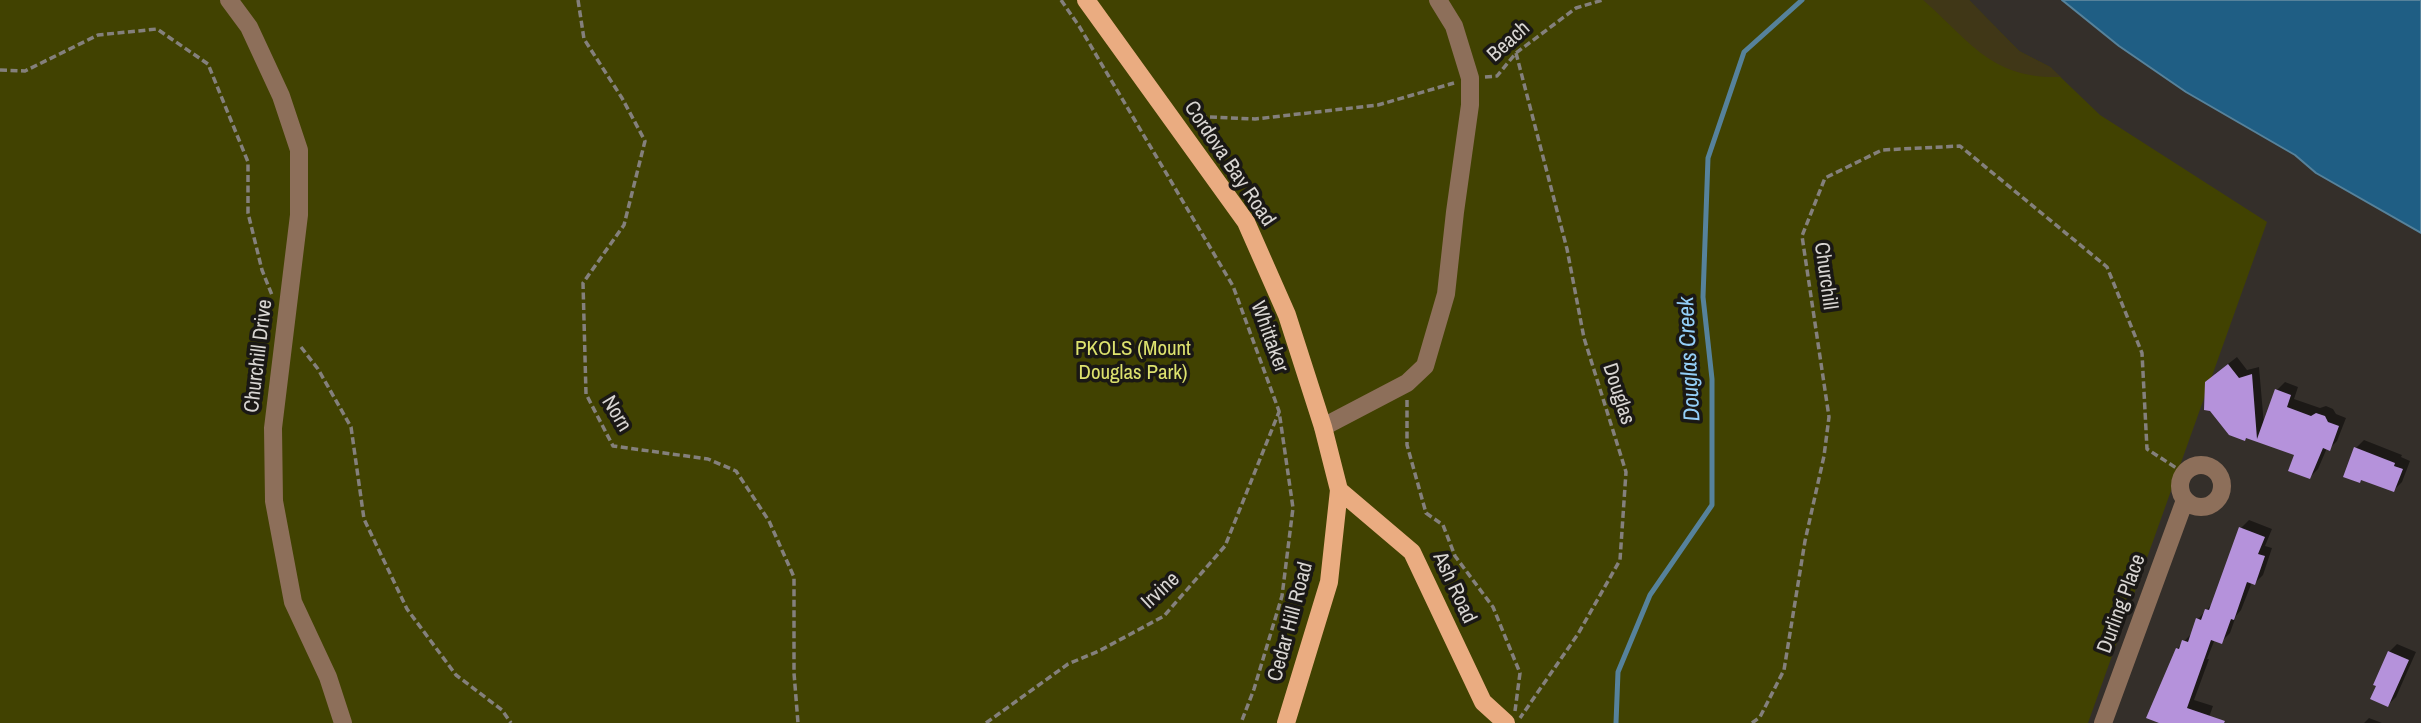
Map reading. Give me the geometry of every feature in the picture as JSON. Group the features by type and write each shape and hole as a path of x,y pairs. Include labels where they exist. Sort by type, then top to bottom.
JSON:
{"main road":[{"name":"Cordova Bay Road","path":"1086,0 1246,222 1287,315 1323,426 1339,490"},
{"name":"Cedar Hill Road","path":"1286,723 1329,582 1339,490"},
{"name":"Ash Road","path":"1339,490 1412,552 1483,702 1506,723"}],"street":[{"name":"Churchill Drive","path":"229,0 249,27 281,96 299,150 299,215 273,428 274,501 293,602 328,677 343,723"},
{"path":"1323,426 1408,383 1425,366 1446,294 1470,105 1470,78 1454,26 1438,0"},
{"path":"2184,473 2195,466 2209,467 2219,476 2222,489 2216,501 2210,505 2196,507 2185,500"},
{"name":"Durling Place","path":"2103,723 2185,500 2179,487 2184,473"}],"path":[{"name":"Norn","path":"578,0 584,40 622,98 645,141 624,225 583,283 586,394 613,446 708,459 736,471 769,522 794,577 794,673 798,723"},
{"name":"Whittaker","path":"1061,0 1137,122 1233,286 1279,411 1293,508 1283,596 1241,723"},
{"name":"Beach","path":"1137,122 1169,115 1255,119 1378,105 1470,78 1497,76 1516,53 1576,8 1603,0"},
{"name":"Douglas","path":"1515,723 1578,634 1620,560 1626,471 1584,338 1567,249 1516,53"},
{"name":"Churchill","path":"1752,723 1760,717 1784,670 1805,541 1824,456 1829,417 1802,236 1825,178 1882,150 1960,146 2107,267 2142,353 2147,449 2184,473"},
{"path":"1408,383 1406,445 1426,513 1443,525 1455,556 1493,607 1521,673 1515,723"},
{"name":"Irvine","path":"986,723 1068,664 1099,651 1164,616 1225,546 1279,411"}],"green space":[{"name":"PKOLS (Mount Douglas Park)","path":"0,0 1969,0 2019,51 2050,67 2100,115 2267,222 2088,723 0,723"}],"sand":[{"path":"1923,0 1969,0 2019,51 2050,67 2061,77 2037,76 1999,65 1969,43"}],"water":[{"path":"2062,0 2421,0 2421,233 2316,173 2295,155 2186,92 2119,46"}],"building":[{"path":"2228,364 2239,378 2252,374 2257,439 2275,389 2291,395 2287,407 2311,416 2316,413 2325,416 2328,422 2339,426 2330,451 2323,448 2310,479 2288,471 2294,455 2246,438 2245,441 2229,435 2210,411 2204,410 2205,382"},
{"path":"2354,447 2395,463 2394,466 2403,469 2394,492 2361,480 2360,483 2343,477"},
{"path":"2239,527 2265,537 2258,554 2265,556 2255,585 2247,582 2234,620 2231,619 2222,644 2211,640 2187,708 2225,721 2159,723 2146,718 2176,648 2179,649 2182,640 2188,642 2196,618 2201,620 2205,609 2209,610"},
{"path":"2388,651 2409,660 2388,707 2370,699 2376,686 2373,685"}],"waterway":[{"name":"Douglas Creek","path":"1616,723 1618,672 1650,595 1712,505 1712,379 1703,297 1708,158 1744,52 1802,0"}]}
